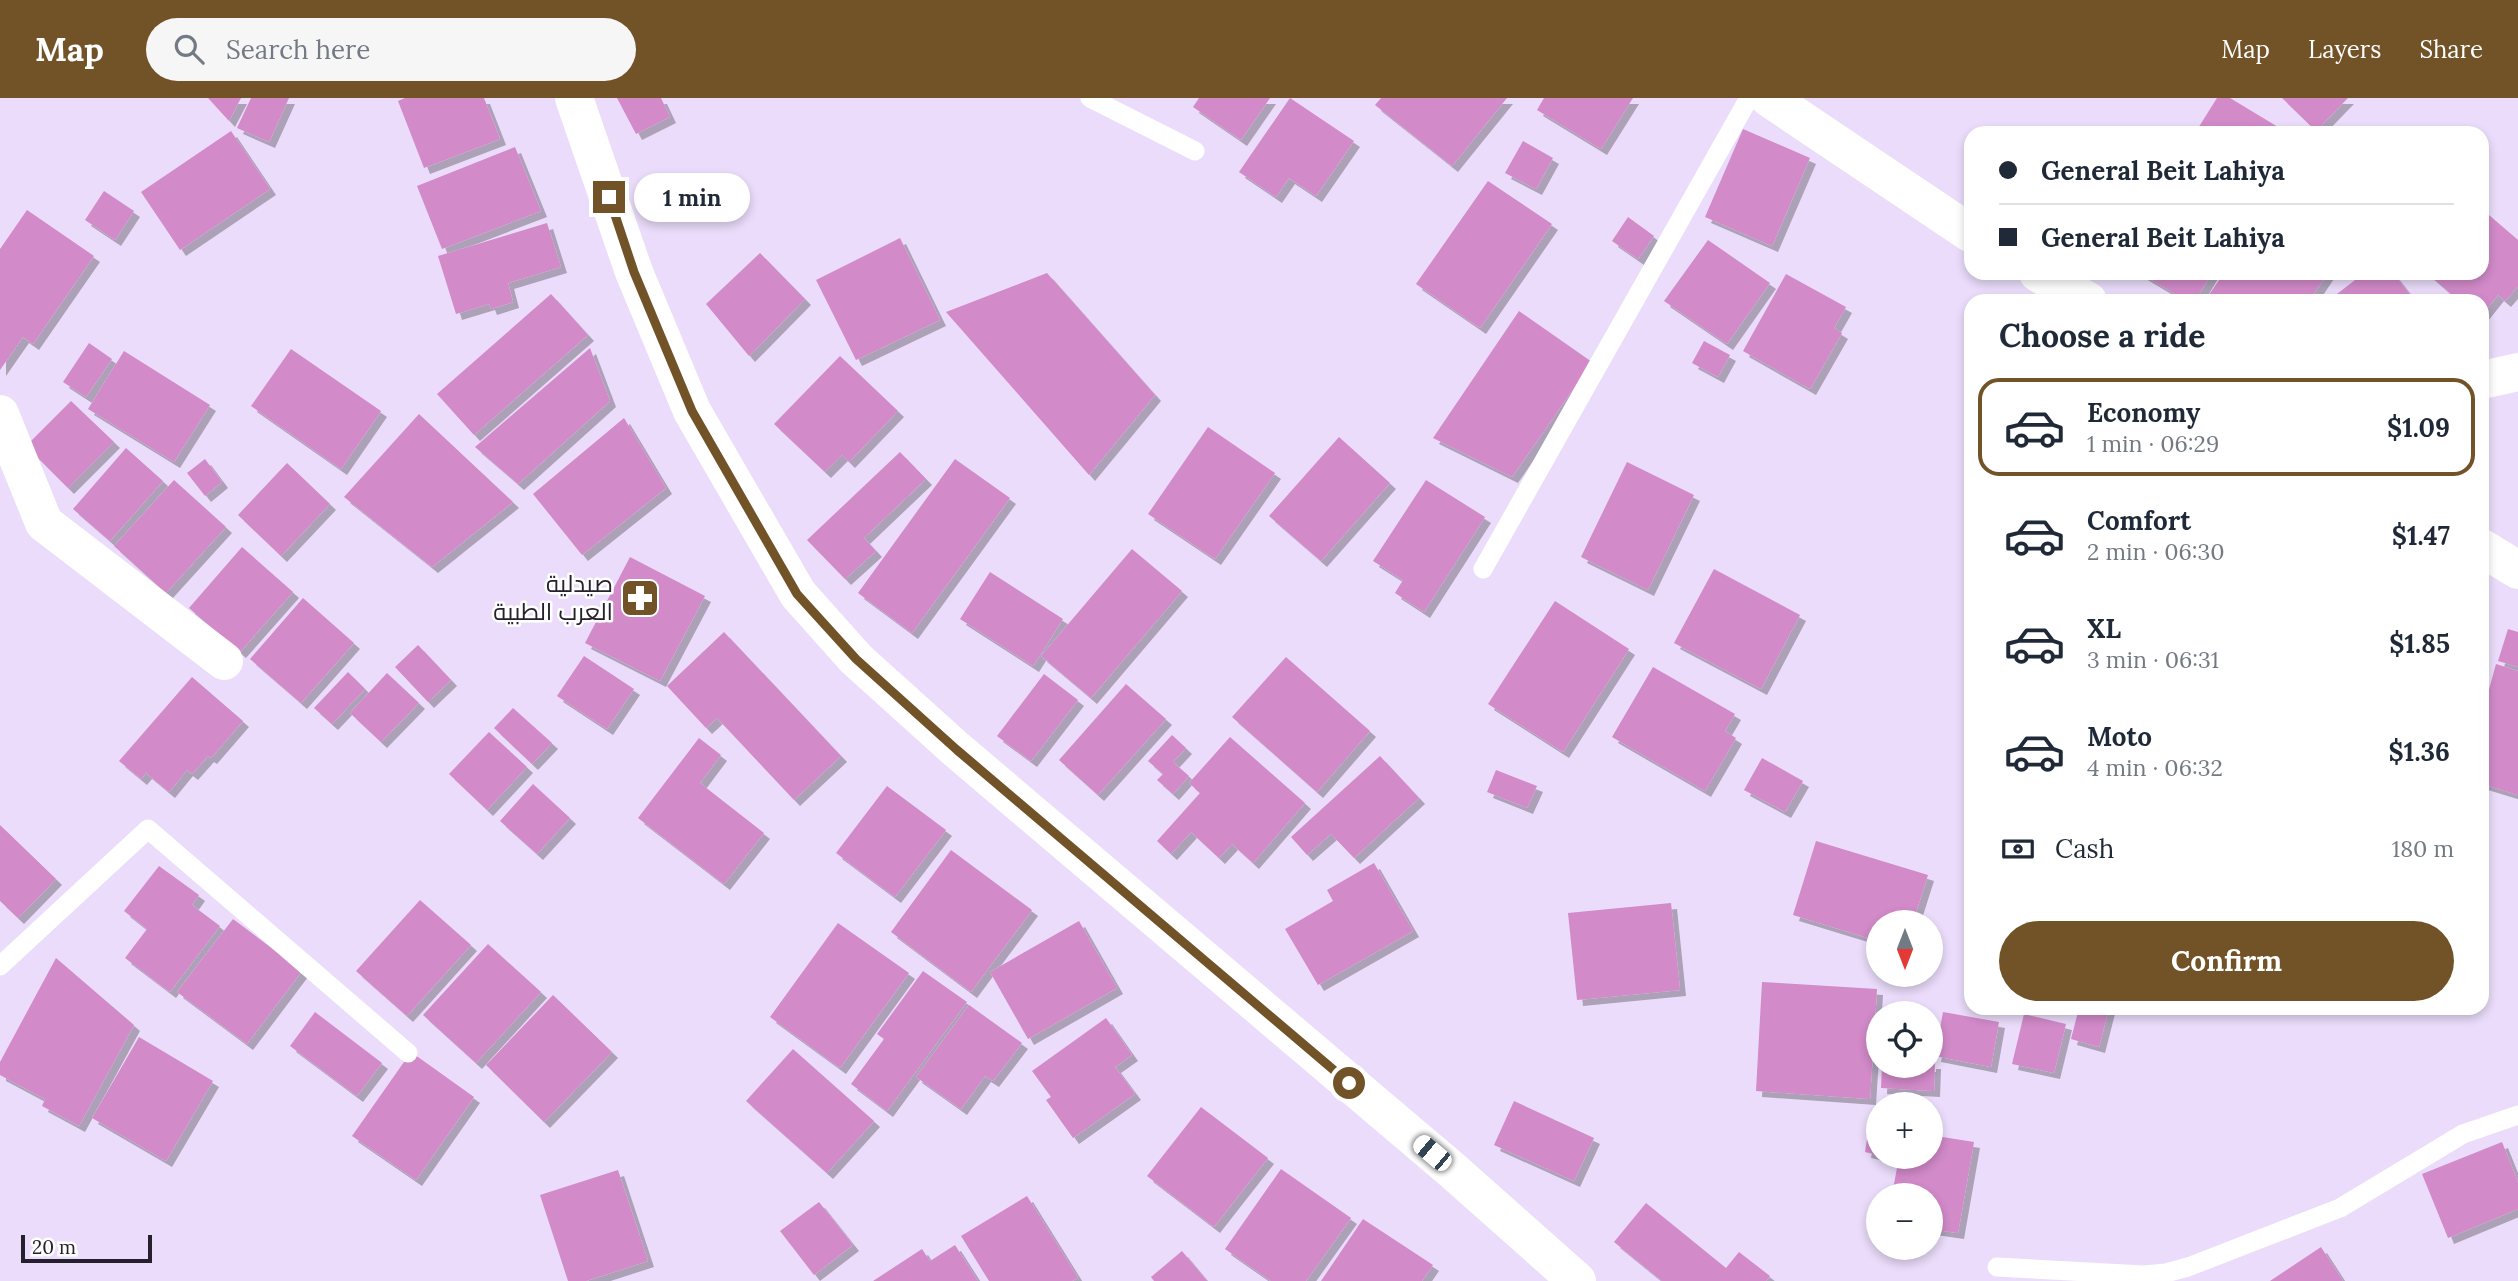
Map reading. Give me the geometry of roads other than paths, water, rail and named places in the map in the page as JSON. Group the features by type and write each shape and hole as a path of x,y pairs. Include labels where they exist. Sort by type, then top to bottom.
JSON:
{"main road":[{"path":"575,98 634,272 692,411 797,594 856,659 957,750 1452,1170 1577,1281"},
{"path":"1769,98 1964,229"},
{"path":"2050,280 2076,294"},
{"path":"2489,378 2518,372"},
{"path":"0,414 44,523 224,661"},
{"path":"2489,552 2518,570"}],"lane":[{"path":"1090,98 1195,151"},
{"path":"1483,569 1749,98"},
{"path":"0,966 148,829 408,1053"},
{"path":"1997,1267 2144,1275 2188,1268 2340,1208 2463,1134 2518,1115"}],"place":[{"name":"صيدلية العرب الطبية","path":"640,598"}]}
